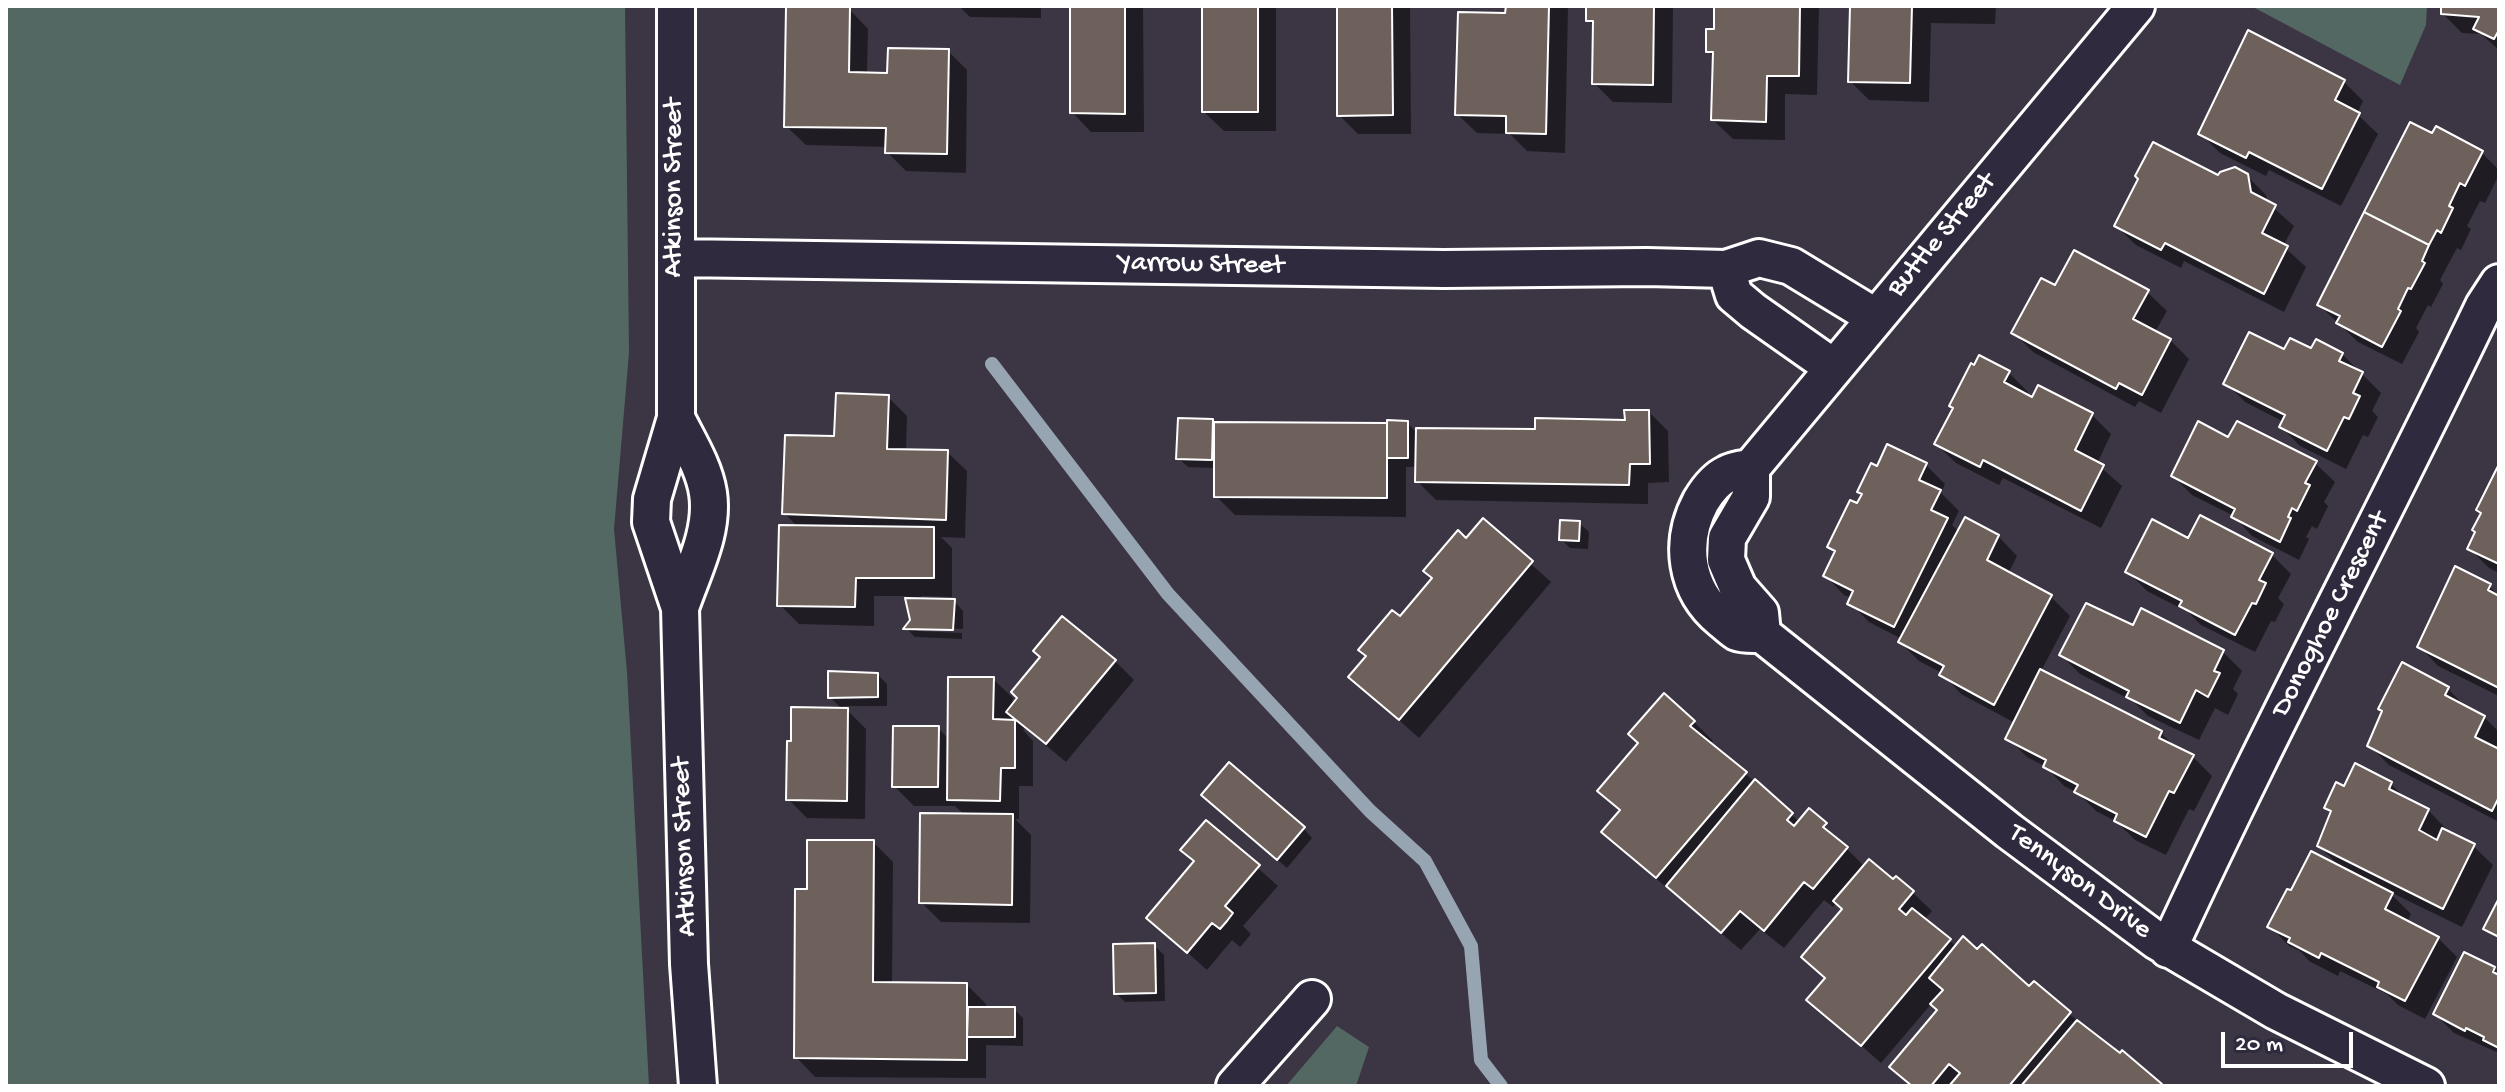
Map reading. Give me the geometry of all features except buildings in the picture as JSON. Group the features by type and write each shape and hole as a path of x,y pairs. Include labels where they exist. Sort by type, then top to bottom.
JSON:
{"street":[{"name":"Atkinson Street","path":"676,6 676,418 652,499 651,522 680,608 689,964 698,1086"},
{"name":"Buttle Street","path":"1751,468 2136,6"},
{"name":"Yarrow Street","path":"676,258 1444,269 1726,269 1759,258 1791,266 1875,317"},
{"path":"1726,269 1734,295 1834,368"},
{"name":"Donoghoe Crescent","path":"2168,949 2247,779 2317,647 2484,306 2499,283"},
{"name":"Atkinson Street","path":"676,418 698,462 707,490 709,512 706,531 680,608"},
{"name":"Tennyson Drive","path":"1751,468 1751,497 1727,538 1726,560 1738,588 1760,613 1762,634 2009,831 2168,949 2276,1011 2426,1086"},
{"path":"1235,1086 1312,999"}],"green space":[{"path":"6,6 625,6 629,353 614,529 627,672 649,1086 6,1086"},
{"path":"2251,6 2427,6 2426,25 2400,85"},
{"path":"1337,1026 1369,1047 1356,1086 1286,1086"}],"waterway":[{"path":"992,364 1168,594 1370,811 1425,861 1471,946 1481,1060 1501,1086"}]}
